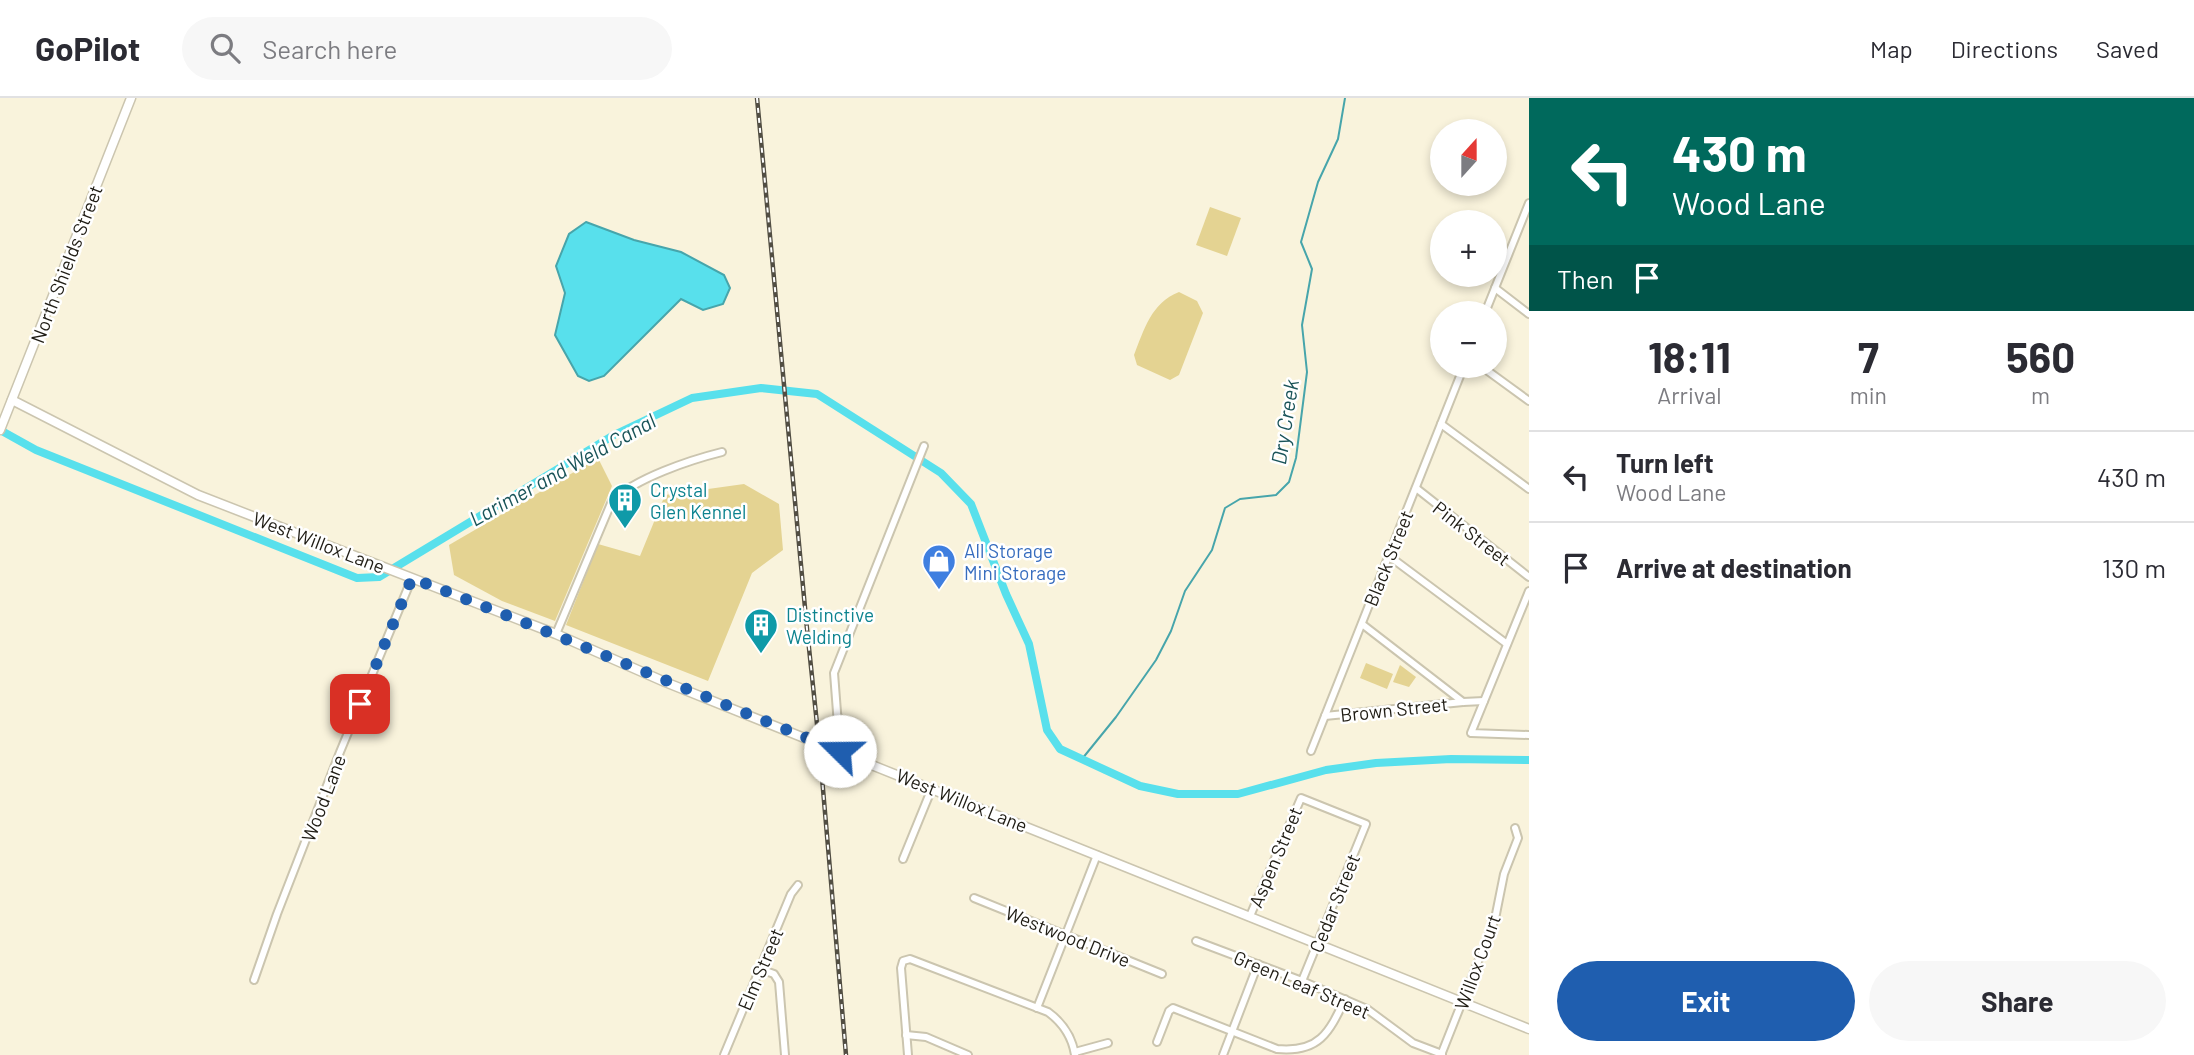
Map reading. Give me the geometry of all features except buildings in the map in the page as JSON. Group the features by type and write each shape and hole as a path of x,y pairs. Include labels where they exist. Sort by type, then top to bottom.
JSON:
{"main road":[{"name":"North Shields Street","path":"0,430 131,98"},
{"name":"West Willox Lane","path":"12,400 198,495 556,634 666,682 1529,1029"}],"street":[{"path":"1490,301 1529,202"},
{"path":"1521,222 1529,228"},
{"path":"1495,288 1529,314"},
{"name":"Black Street","path":"1311,751 1459,378"},
{"path":"1497,378 1529,401"},
{"path":"1441,424 1529,489"},
{"path":"840,751 834,673 924,446"},
{"path":"556,634 612,501 621,492 663,472 695,458 722,452"},
{"name":"Pink Street","path":"1416,488 1529,577"},
{"path":"1389,556 1507,645"},
{"name":"Wood Lane","path":"254,980 277,914 412,578"},
{"path":"1484,701 1529,591"},
{"name":"Brown Street","path":"1362,624 1463,702"},
{"name":"Brown Street","path":"1325,716 1484,701 1471,733 1529,734"},
{"path":"903,859 932,788"},
{"name":"Cedar Street","path":"1301,798 1366,824 1302,981"},
{"name":"Aspen Street","path":"1250,916 1301,798"},
{"name":"Willox Court","path":"1442,1054 1495,919 1504,874 1518,838 1516,828"},
{"path":"1037,1008 1097,855"},
{"name":"Elm Street","path":"724,1055 791,894 798,884"},
{"name":"Westwood Drive","path":"974,898 1162,974"},
{"name":"Green Leaf Street","path":"1196,941 1367,1009 1412,1043 1442,1054"},
{"path":"908,1055 901,968 907,960 1048,1013 1062,1025 1072,1042 1075,1054 1108,1043"},
{"path":"1223,1055 1258,964"},
{"path":"760,969 774,974 779,982 785,1055"},
{"path":"1157,1042 1169,1011 1173,1008 1277,1049 1294,1051 1312,1045 1328,1032 1345,999"},
{"path":"906,1035 926,1037 968,1055"}],"shaded area":[{"path":"1210,207 1241,218 1227,256 1196,245"},
{"path":"1179,292 1197,301 1203,313 1179,375 1170,380 1137,365 1134,355 1155,310"},
{"path":"598,458 612,486 555,621 502,601 454,575 449,545"},
{"path":"744,484 779,504 783,550 752,573 708,681 566,625 598,544 640,556 665,495"},
{"path":"1366,663 1393,674 1387,689 1360,678"},
{"path":"1400,665 1416,677 1409,687 1393,682"}],"water":[{"path":"586,222 634,240 681,252 724,275 730,288 723,304 703,310 681,299 604,376 589,381 578,376 555,335 565,293 556,266 569,234"}],"waterway":[{"name":"Dry Creek","path":"1082,759 1156,660 1171,631 1185,591 1212,550 1225,508 1240,499 1276,495 1289,482 1296,458 1307,372 1302,325 1312,269 1301,242 1318,182 1338,139 1345,98"},
{"name":"Larimer and Weld Canal","path":"0,430 36,450 357,578 379,577 614,435 692,398 761,388 817,394 941,473 971,504 1006,594 1029,644 1047,730 1060,749 1140,786 1178,794 1238,794 1326,770 1376,763 1451,759 1529,760"}],"railway":[{"path":"757,98 846,1055"}],"place":[{"name":"Crystal Glen Kennel","path":"625,530"},
{"name":"All Storage Mini Storage","path":"939,591"},
{"name":"Distinctive Welding","path":"761,655"}],"route":[{"path":"360,704 412,578 840,751"}]}
